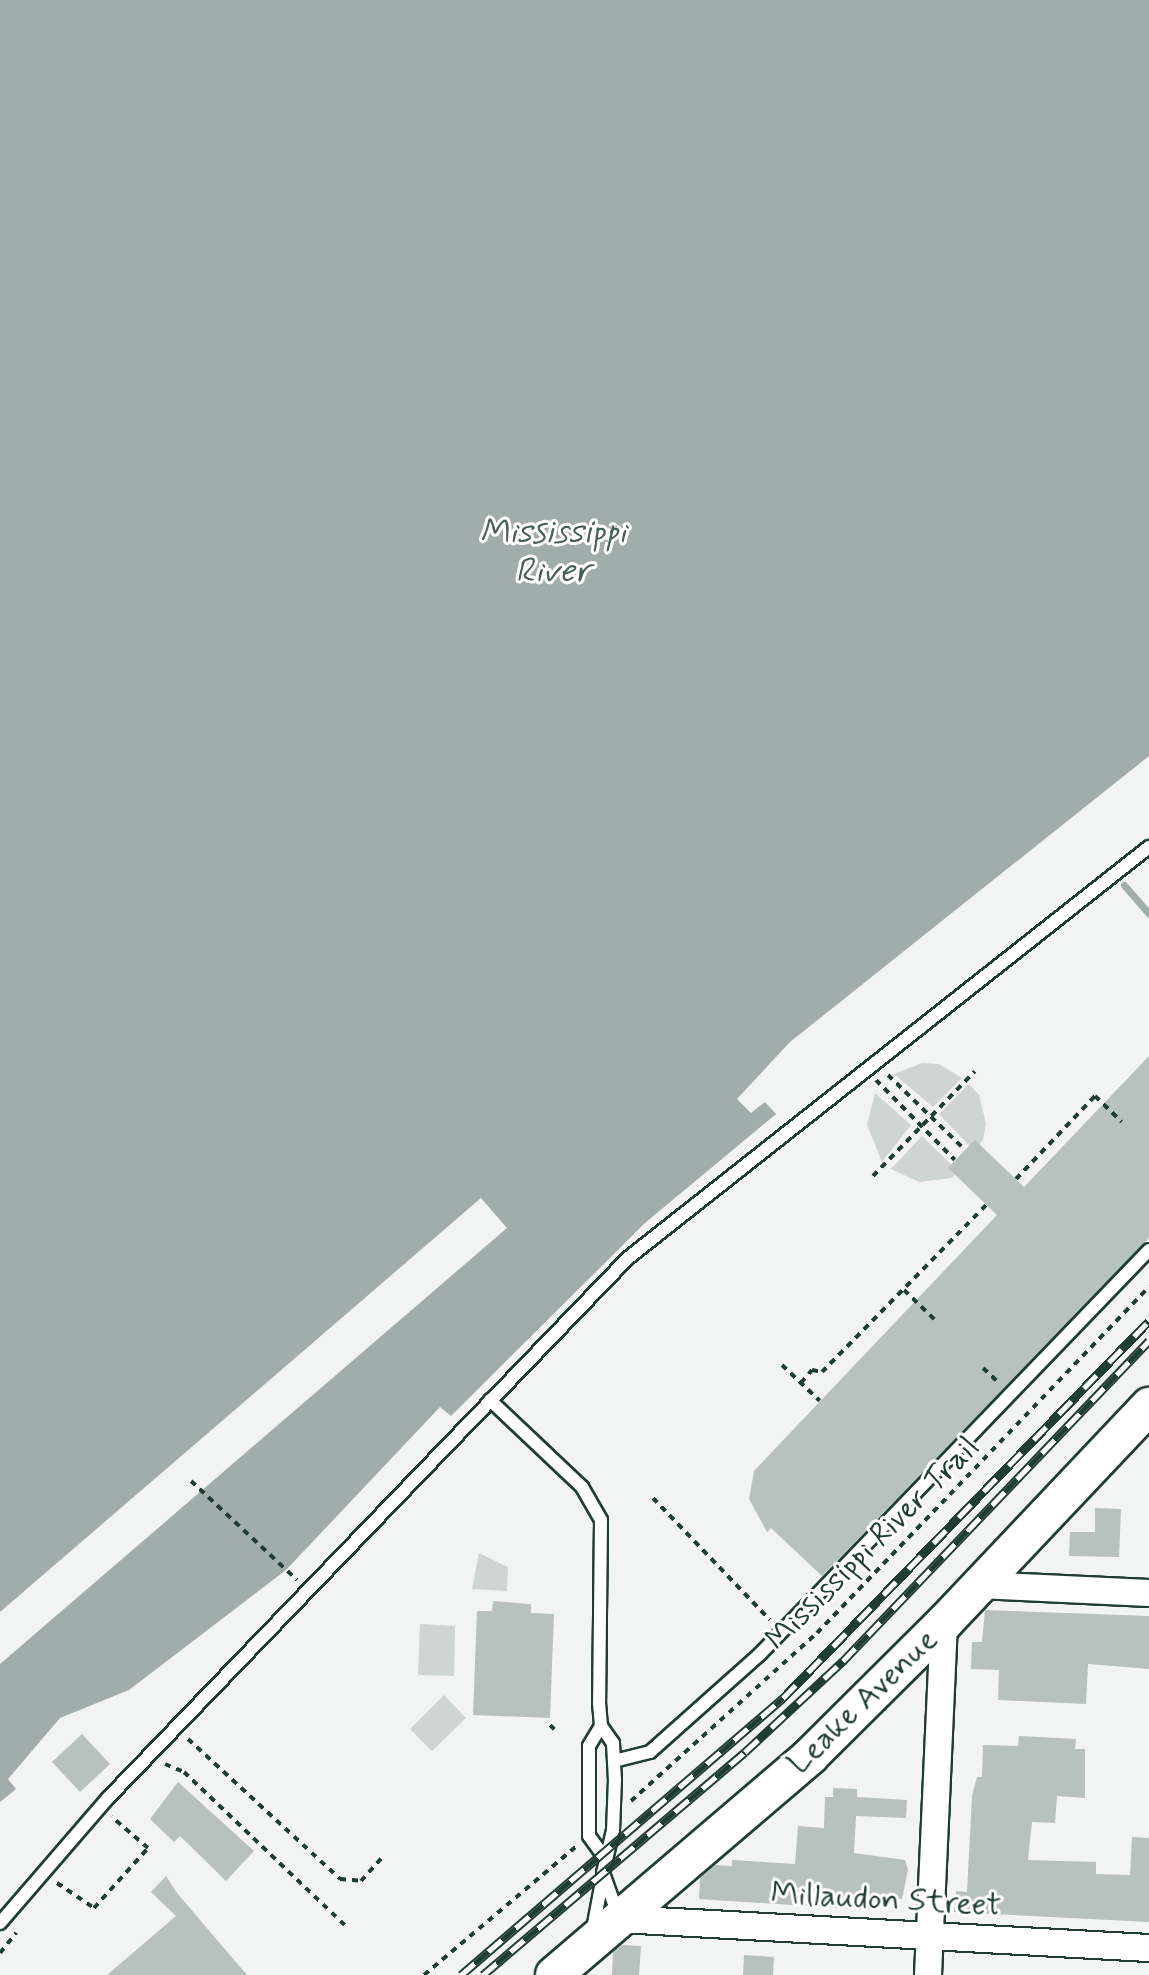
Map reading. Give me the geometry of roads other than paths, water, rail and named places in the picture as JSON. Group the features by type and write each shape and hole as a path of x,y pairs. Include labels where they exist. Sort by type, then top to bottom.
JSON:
{"street":[{"name":"Leake Avenue","path":"554,1975 589,1960 620,1919 810,1756 944,1623 1149,1406"},
{"path":"979,1585 1149,1593"},
{"path":"928,1975 944,1623"},
{"name":"Millaudon Street","path":"620,1919 1149,1948"}],"lane":[{"path":"0,1923 148,1756 628,1258 1149,847"},
{"path":"614,1761 650,1752 760,1654 1149,1250"},
{"path":"490,1400 582,1487 601,1520 601,1726 589,1746 589,1836 603,1855"},
{"path":"589,1960 603,1855 614,1815 613,1743 601,1726"},
{"path":"603,1873 620,1919"}],"water":[{"name":"Mississippi River","path":"0,0 1149,0 1149,784 759,1095 776,1114 645,1223 451,1416 440,1407 286,1570 129,1690 60,1718 8,1779 16,1789 0,1802"}],"waterway":[{"path":"1124,885 1149,914"}],"railway":[{"path":"461,1975 783,1698 1149,1321"},
{"path":"483,1975 745,1752 843,1661 1149,1341"}]}
